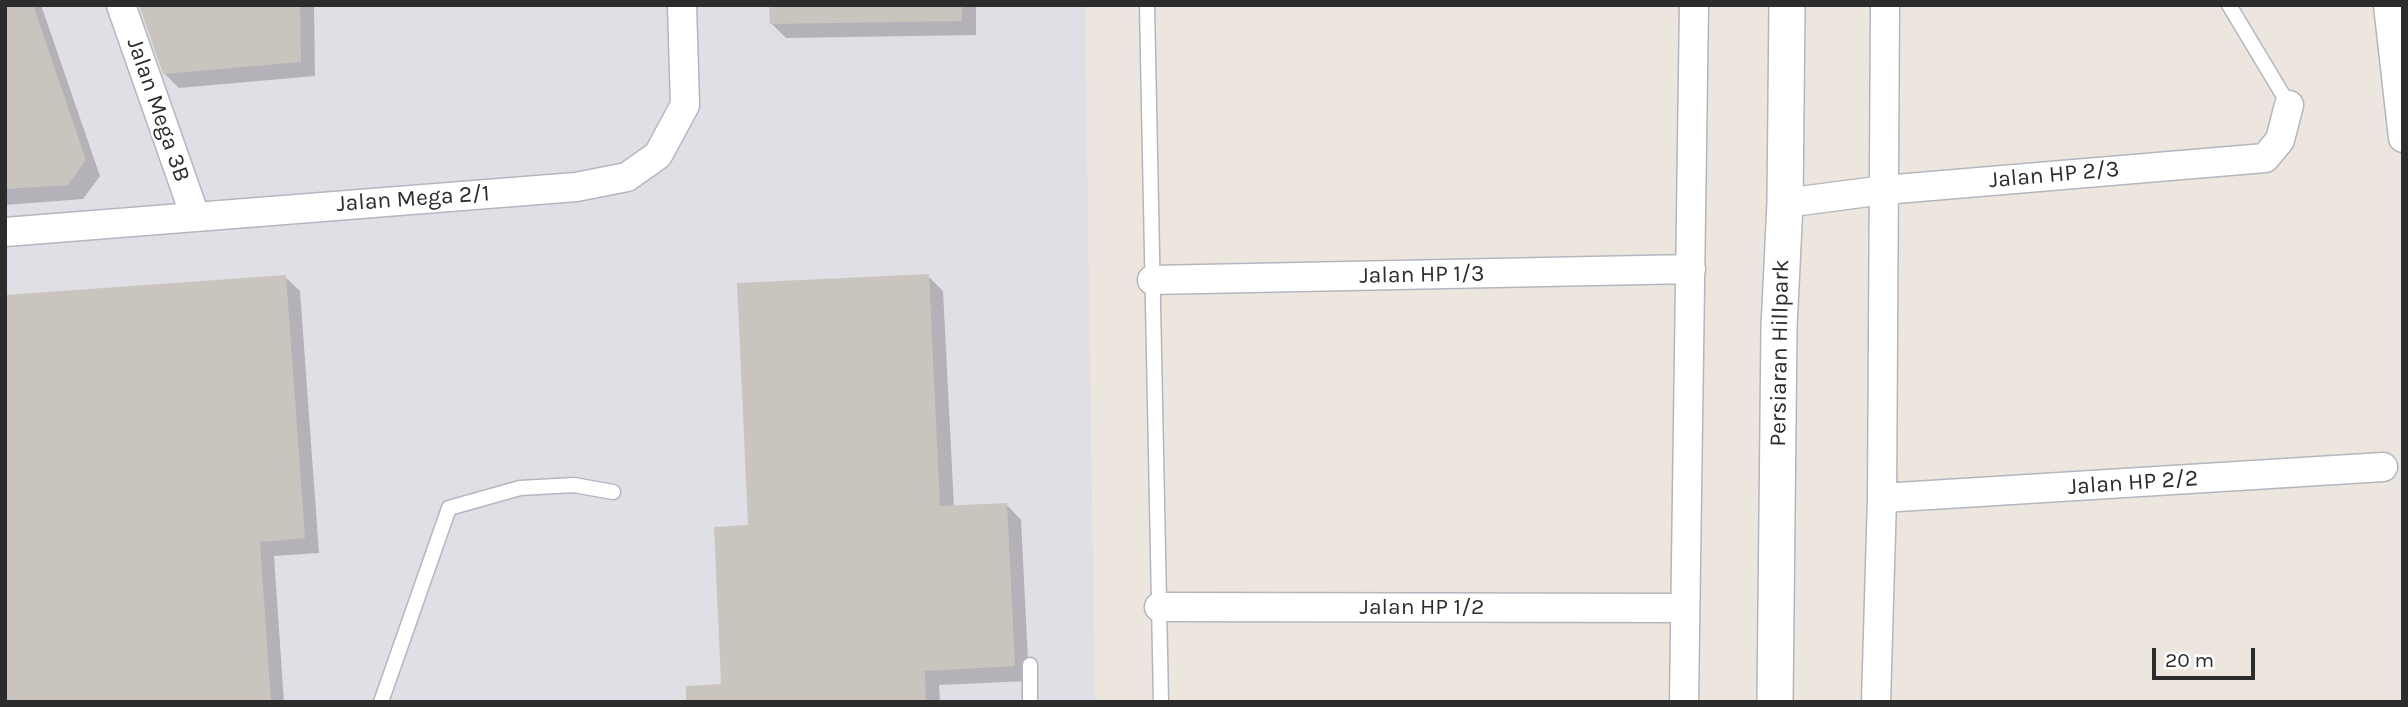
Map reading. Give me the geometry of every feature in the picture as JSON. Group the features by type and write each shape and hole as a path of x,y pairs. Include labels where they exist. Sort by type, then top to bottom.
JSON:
{"street":[{"name":"Jalan Mega 3B","path":"121,5 195,216"},
{"name":"Jalan Mega 2/1","path":"5,232 576,187 627,177 658,155 685,105 682,5"},
{"path":"1684,702 1694,5"},
{"name":"Persiaran Hillpark","path":"1775,702 1779,328 1787,5"},
{"path":"1876,702 1882,498 1885,5"},
{"path":"2388,5 2403,138"},
{"name":"Jalan HP 2/3","path":"1784,203 1884,190 2265,158 2280,140 2288,105"},
{"name":"Jalan HP 1/3","path":"1152,280 1691,269"},
{"name":"Jalan HP 2/2","path":"1882,498 2383,467"},
{"name":"Jalan HP 1/2","path":"1159,607 1685,608"}],"lane":[{"path":"1147,5 1161,702"},
{"path":"2229,5 2288,105"},
{"path":"381,702 449,508 520,488 574,485 613,492"},
{"path":"1030,665 1030,702"}],"shaded area":[{"path":"5,5 1085,5 1095,702 5,702"}],"building":[{"path":"5,5 33,5 86,160 68,185 5,189"},
{"path":"139,5 300,5 301,62 163,74"},
{"path":"769,5 962,5 962,21 770,24"},
{"path":"929,274 940,506 1007,503 1015,666 925,671 926,702 686,702 686,686 721,684 714,527 748,525 737,283"},
{"path":"286,275 305,538 260,542 271,702 5,702 5,295"}]}
